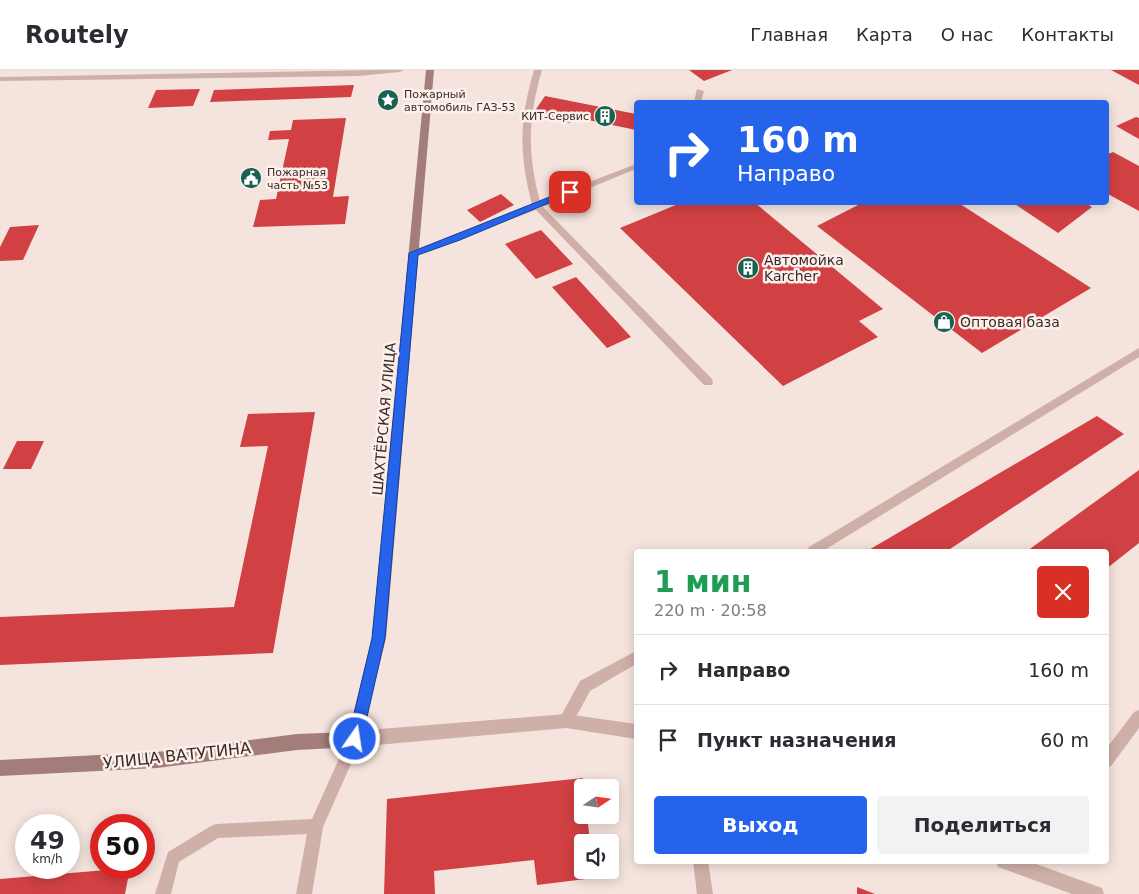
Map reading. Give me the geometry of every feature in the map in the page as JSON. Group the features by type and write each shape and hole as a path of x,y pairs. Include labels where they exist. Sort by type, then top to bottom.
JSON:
{"main road":[{"name":"ШАХТЁРСКАЯ УЛИЦА","path":"355,739 379,638 430,70"},
{"name":"УЛИЦА ВАТУТИНА","path":"0,768 158,760 297,742 355,739"}],"street":[{"path":"0,79 358,74 400,70"},
{"path":"355,739 566,720 634,732"},
{"path":"1029,865 1096,894"}],"lane":[{"path":"538,70 525,117 525,147 529,177 537,206 708,382"},
{"path":"698,100 700,91"},
{"path":"414,253 634,167"},
{"path":"816,549 1139,352"},
{"path":"566,720 585,686 634,658"},
{"path":"1109,757 1139,717"},
{"path":"304,894 316,826 355,739"},
{"path":"163,894 173,857 216,831 316,826"},
{"path":"700,864 705,894"}],"building":[{"path":"689,70 732,70 704,81"},
{"path":"1111,70 1139,70 1139,85"},
{"path":"354,85 351,97 210,102 214,90"},
{"path":"200,89 193,106 148,108 156,90"},
{"path":"545,96 634,114 634,130 574,117 570,123 532,115"},
{"path":"1136,117 1139,118 1139,139 1116,126"},
{"path":"346,118 333,197 349,196 345,224 253,227 260,200 276,199 289,139 268,140 270,131 291,130 293,120"},
{"path":"1113,152 1139,166 1139,211 1109,195 1109,154"},
{"path":"501,194 514,205 480,222 467,210"},
{"name":"Автомойка Karcher","path":"676,205 758,205 883,309 859,321 878,337 783,386 620,228"},
{"path":"858,205 962,205 1091,288 982,353 817,226"},
{"path":"1016,205 1089,205 1092,207 1058,233"},
{"path":"39,225 23,260 0,261 0,247 10,227"},
{"path":"541,230 573,264 536,279 505,244"},
{"path":"576,277 631,337 607,348 552,287"},
{"path":"315,412 273,653 0,665 0,617 234,607 268,446 240,447 248,414"},
{"path":"1097,416 1124,434 950,549 870,549"},
{"path":"17,441 44,441 31,469 3,469"},
{"path":"1139,470 1139,543 1109,567 1109,549 1030,549"},
{"path":"583,778 574,779 574,824 588,824 589,834 574,834 574,879 586,879 537,885 534,860 434,871 435,894 384,894 387,799"},
{"path":"90,871 90,879 128,879 125,894 0,894 0,879 80,879 80,872"},
{"path":"857,887 875,894 857,894"}],"place":[{"name":"Пожарный автомобиль ГАЗ-53","path":"388,100"},
{"name":"КИТ-Сервис","path":"605,116"},
{"name":"Пожарная часть №53","path":"251,178"},
{"name":"Автомойка Karcher","path":"748,268"},
{"name":"Оптовая база","path":"944,322"}],"route":[{"path":"355,739 379,638 414,253 457,238 570,192"}]}
